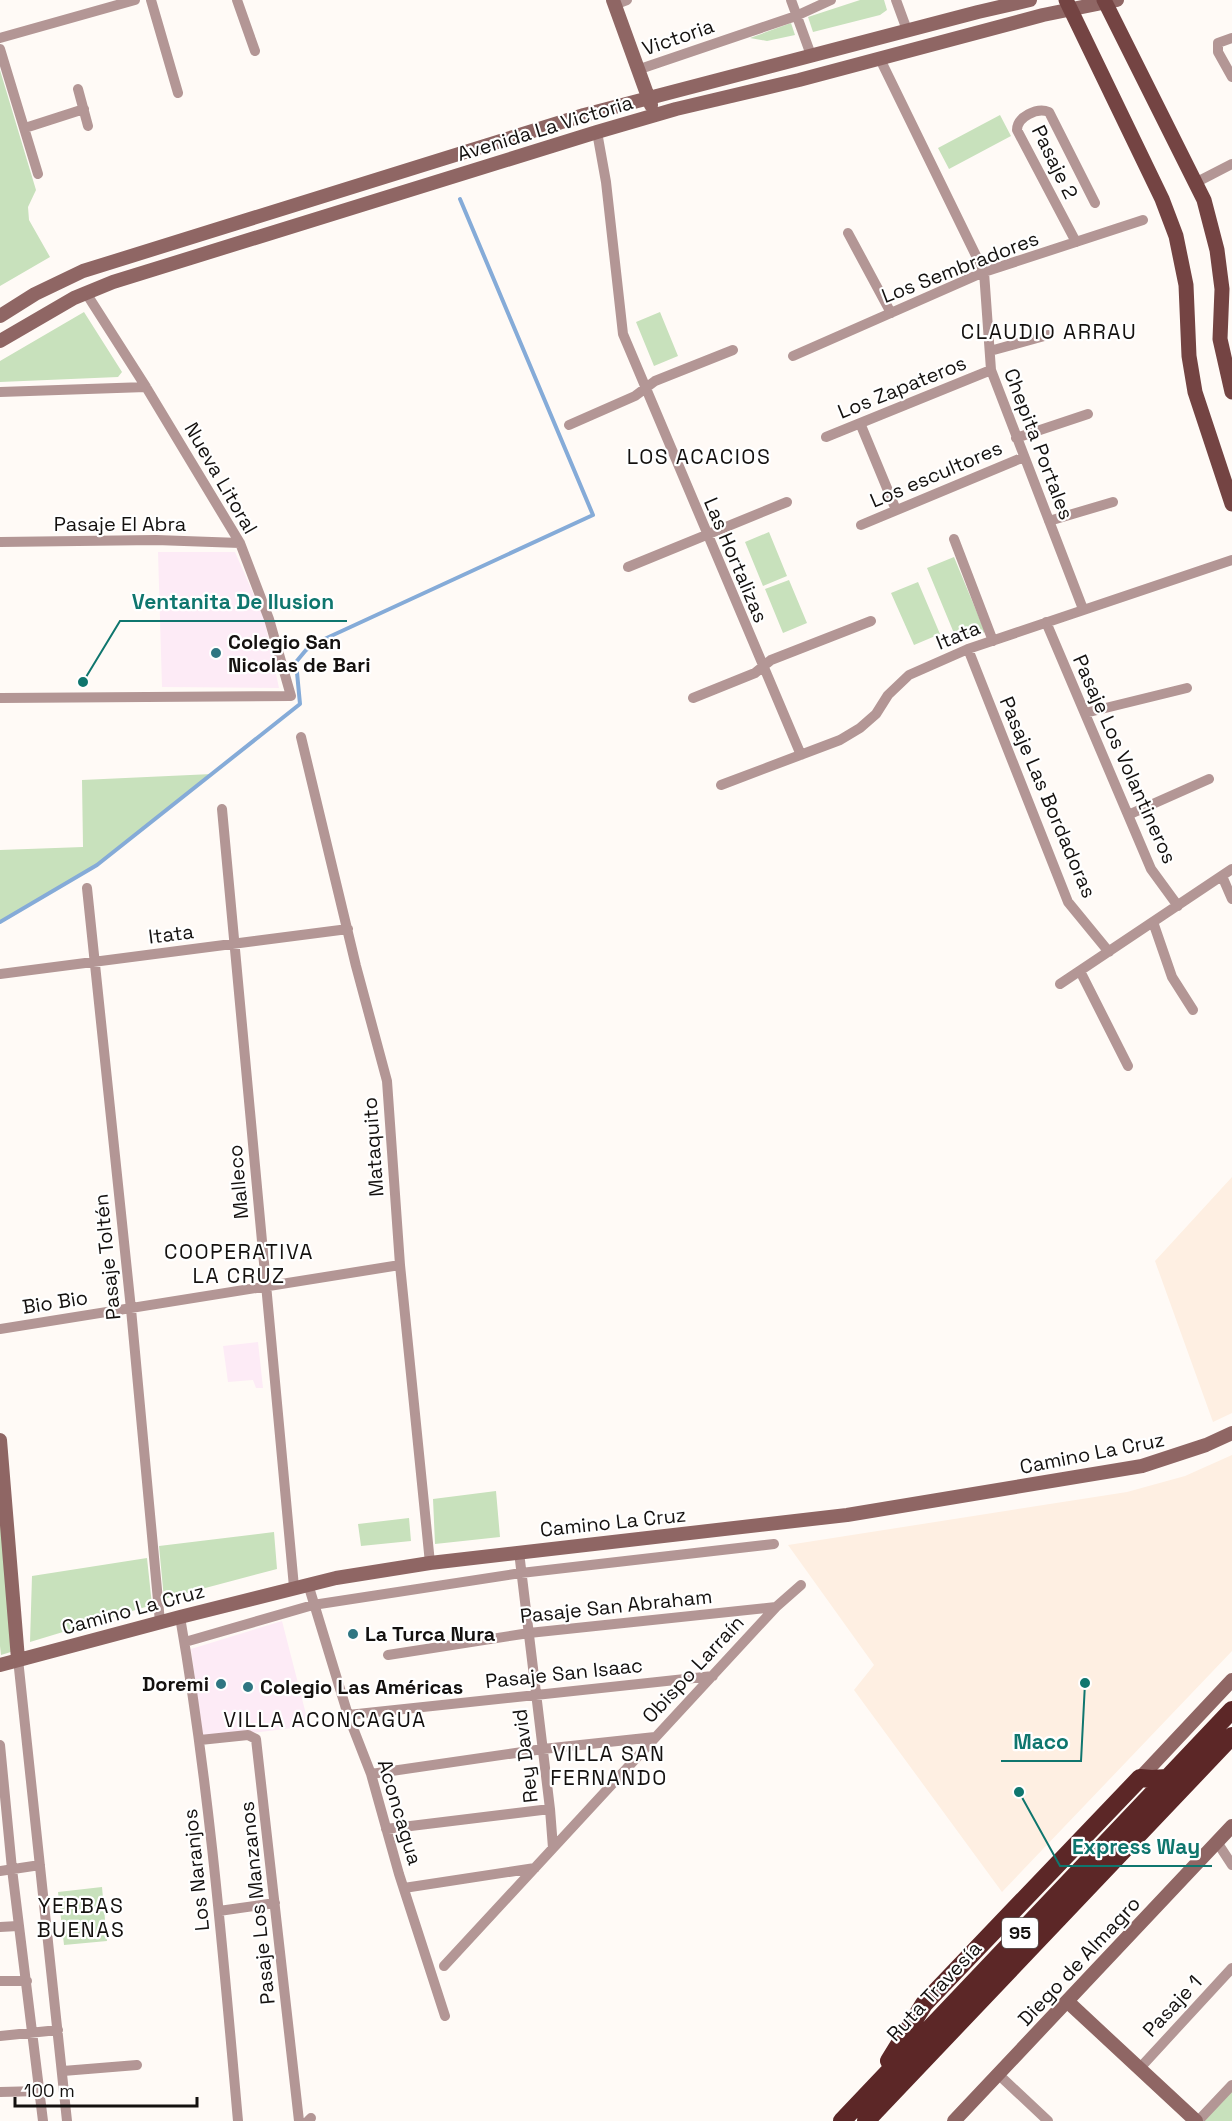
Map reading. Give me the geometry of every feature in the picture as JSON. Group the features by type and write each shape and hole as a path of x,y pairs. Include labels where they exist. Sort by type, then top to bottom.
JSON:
{"highway":[{"name":"Ruta Travesía","path":"842,2121 1232,1710"},
{"name":"Ruta Travesía","path":"866,2121 1232,1736"},
{"path":"1158,1814 1232,1748"},
{"path":"873,2088 924,2004 1140,1778 1167,1778"}],"main road":[{"name":"Avenida La Victoria","path":"0,316 56,283 107,263 573,118 1030,0"},
{"name":"Avenida La Victoria","path":"0,341 86,293 142,272 597,132 654,115 880,59 1044,15 1068,5 1109,1"},
{"path":"1109,1 1204,200 1217,250 1226,272 1222,289 1220,339 1229,365 1232,392"},
{"path":"618,2 637,70 654,115"},
{"path":"1068,5 1162,199 1176,236 1186,285 1189,356 1195,392 1232,504"},
{"name":"Camino La Cruz","path":"0,1665 308,1584 430,1563 847,1515 1114,1472 1159,1462 1232,1433"},
{"path":"0,1440 18,1659"},
{"path":"1140,1778 1232,1680"},
{"name":"Diego de Almagro","path":"954,2121 1232,1826"},
{"path":"1068,2002 1197,2121"}],"street":[{"path":"86,0 90,13"},
{"path":"0,38 135,0"},
{"path":"151,0 178,93"},
{"path":"237,0 255,51"},
{"path":"791,0 811,55"},
{"name":"Victoria","path":"637,70 796,16 831,0"},
{"path":"896,0 907,30"},
{"path":"1232,38 1218,43 1218,52 1232,77"},
{"path":"0,49 38,174"},
{"name":"Chepita Portales","path":"880,59 984,272 991,370 1083,609"},
{"path":"78,89 88,126"},
{"path":"25,128 84,109"},
{"name":"Pasaje 2","path":"1076,242 1017,130 1017,124 1022,118 1041,110 1049,112 1095,203"},
{"name":"Las Hortalizas","path":"597,132 606,182 623,334 801,755"},
{"path":"1195,183 1232,164"},
{"name":"Los Sembradores","path":"793,356 984,272 1143,220"},
{"path":"848,233 891,313"},
{"name":"Nueva Litoral","path":"0,698 291,696 269,619 240,543 86,293"},
{"path":"990,351 1048,335"},
{"path":"569,425 635,396 655,381 733,350"},
{"name":"Los Zapateros","path":"825,437 991,370"},
{"path":"0,392 146,387"},
{"path":"1016,438 1088,414"},
{"path":"860,423 896,510"},
{"name":"Los escultores","path":"861,525 1024,457"},
{"path":"628,567 787,502"},
{"path":"1049,522 1113,502"},
{"path":"954,539 993,640"},
{"name":"Pasaje El Abra","path":"0,542 156,540 240,543"},
{"name":"Itata","path":"721,785 840,740 860,728 876,714 888,695 909,675 968,649 1232,560"},
{"path":"693,698 754,673 771,660 872,621"},
{"name":"Pasaje Los Volantineros","path":"1046,622 1151,869 1178,906"},
{"name":"Pasaje Las Bordadoras","path":"968,649 1068,902 1109,952"},
{"path":"1085,713 1187,688"},
{"name":"Mataquito","path":"301,737 387,1081 400,1265 430,1563"},
{"path":"1128,815 1209,779"},
{"name":"Malleco","path":"222,809 294,1587"},
{"path":"1060,984 1232,869"},
{"path":"1222,876 1232,899"},
{"name":"Pasaje Toltén","path":"87,888 131,1309 160,1622"},
{"path":"1153,922 1172,978 1193,1010"},
{"name":"Itata","path":"0,974 348,929"},
{"path":"1080,971 1128,1065"},
{"name":"Bio Bio","path":"0,1329 400,1265"},
{"path":"185,1642 313,1605 521,1573 774,1544"},
{"name":"Rey David","path":"519,1552 553,1848"},
{"name":"Aconcagua","path":"308,1584 445,2016"},
{"name":"Obispo Larraín","path":"444,1966 776,1607 801,1585"},
{"name":"Pasaje San Abraham","path":"388,1655 529,1633 776,1607"},
{"name":"Los Naranjos","path":"180,1617 200,1740 219,1911 238,2121"},
{"path":"18,1659 67,2121"},
{"name":"Pasaje San Isaac","path":"348,1715 713,1676"},
{"name":"Pasaje Los Manzanos","path":"200,1740 248,1735 256,1739 299,2121"},
{"path":"370,1774 543,1749 655,1737"},
{"path":"0,1745 3,1815 27,1981 43,2121"},
{"path":"386,1829 550,1809"},
{"path":"1216,1842 1232,1865"},
{"path":"0,1871 40,1865"},
{"path":"404,1888 535,1868"},
{"path":"219,1911 275,1903"},
{"path":"0,1927 18,1926"},
{"name":"Pasaje 1","path":"1139,2069 1232,1968"},
{"path":"0,1981 27,1981"},
{"path":"0,2036 58,2030"},
{"path":"63,2071 136,2065"},
{"path":"999,2075 1048,2121"},
{"path":"1197,2121 1232,2085"},
{"path":"0,2092 40,2091"}],"shaded area":[{"name":"Colegio San Nicolas de Bari","path":"158,552 235,552 264,618 279,688 162,687"},
{"path":"1232,1177 1232,1413 1213,1422 1155,1261"},
{"path":"258,1342 263,1388 256,1388 253,1380 228,1382 223,1346"},
{"path":"1232,1455 1232,1651 1002,1892 854,1690 874,1665 788,1545 1127,1492 1185,1476"},
{"name":"Colegio Las Américas","path":"282,1621 309,1726 203,1739 191,1649"}],"green space":[{"path":"860,0 884,0 887,10 880,15 813,32 808,17"},
{"path":"791,23 795,35 767,41 750,38"},
{"path":"0,70 36,190 28,207 29,220 50,257 0,286"},
{"path":"1000,115 1011,136 949,169 938,148"},
{"path":"84,312 122,372 118,377 0,382 0,361"},
{"path":"660,312 678,356 654,366 636,322"},
{"path":"769,532 787,576 763,586 745,542"},
{"path":"954,557 985,632 958,643 927,568"},
{"path":"789,580 807,623 783,633 765,589"},
{"path":"918,582 940,634 914,645 891,593"},
{"path":"212,774 97,865 0,922 0,850 83,847 82,780"},
{"path":"0,1484 14,1651 1,1655 0,1646"},
{"path":"496,1491 500,1537 435,1544 433,1499"},
{"path":"409,1518 411,1541 361,1546 358,1524"},
{"path":"274,1532 277,1569 164,1599 159,1546"},
{"path":"147,1558 152,1605 30,1642 32,1576"},
{"path":"102,1887 107,1941 64,1945 58,1892"},
{"path":"1232,2089 1232,2121 1202,2121"}],"waterway":[{"path":"0,922 97,865 300,704 296,662 306,650 318,642 593,515 460,199"}],"place":[{"name":"Colegio San Nicolas de Bari","path":"216,653"},
{"name":"Ventanita De Ilusion","path":"83,682"},
{"name":"La Turca Nura","path":"353,1634"},
{"name":"Maco","path":"1085,1683"},
{"name":"Doremi","path":"221,1684"},
{"name":"Colegio Las Américas","path":"248,1687"},
{"name":"Express Way","path":"1019,1792"}],"district":[{"name":"CLAUDIO ARRAU","path":"1049,332"},
{"name":"LOS ACACIOS","path":"699,457"},
{"name":"COOPERATIVA LA CRUZ","path":"239,1264"},
{"name":"VILLA ACONCAGUA","path":"325,1720"},
{"name":"VILLA SAN FERNANDO","path":"609,1766"},
{"name":"YERBAS BUENAS","path":"81,1918"}]}
